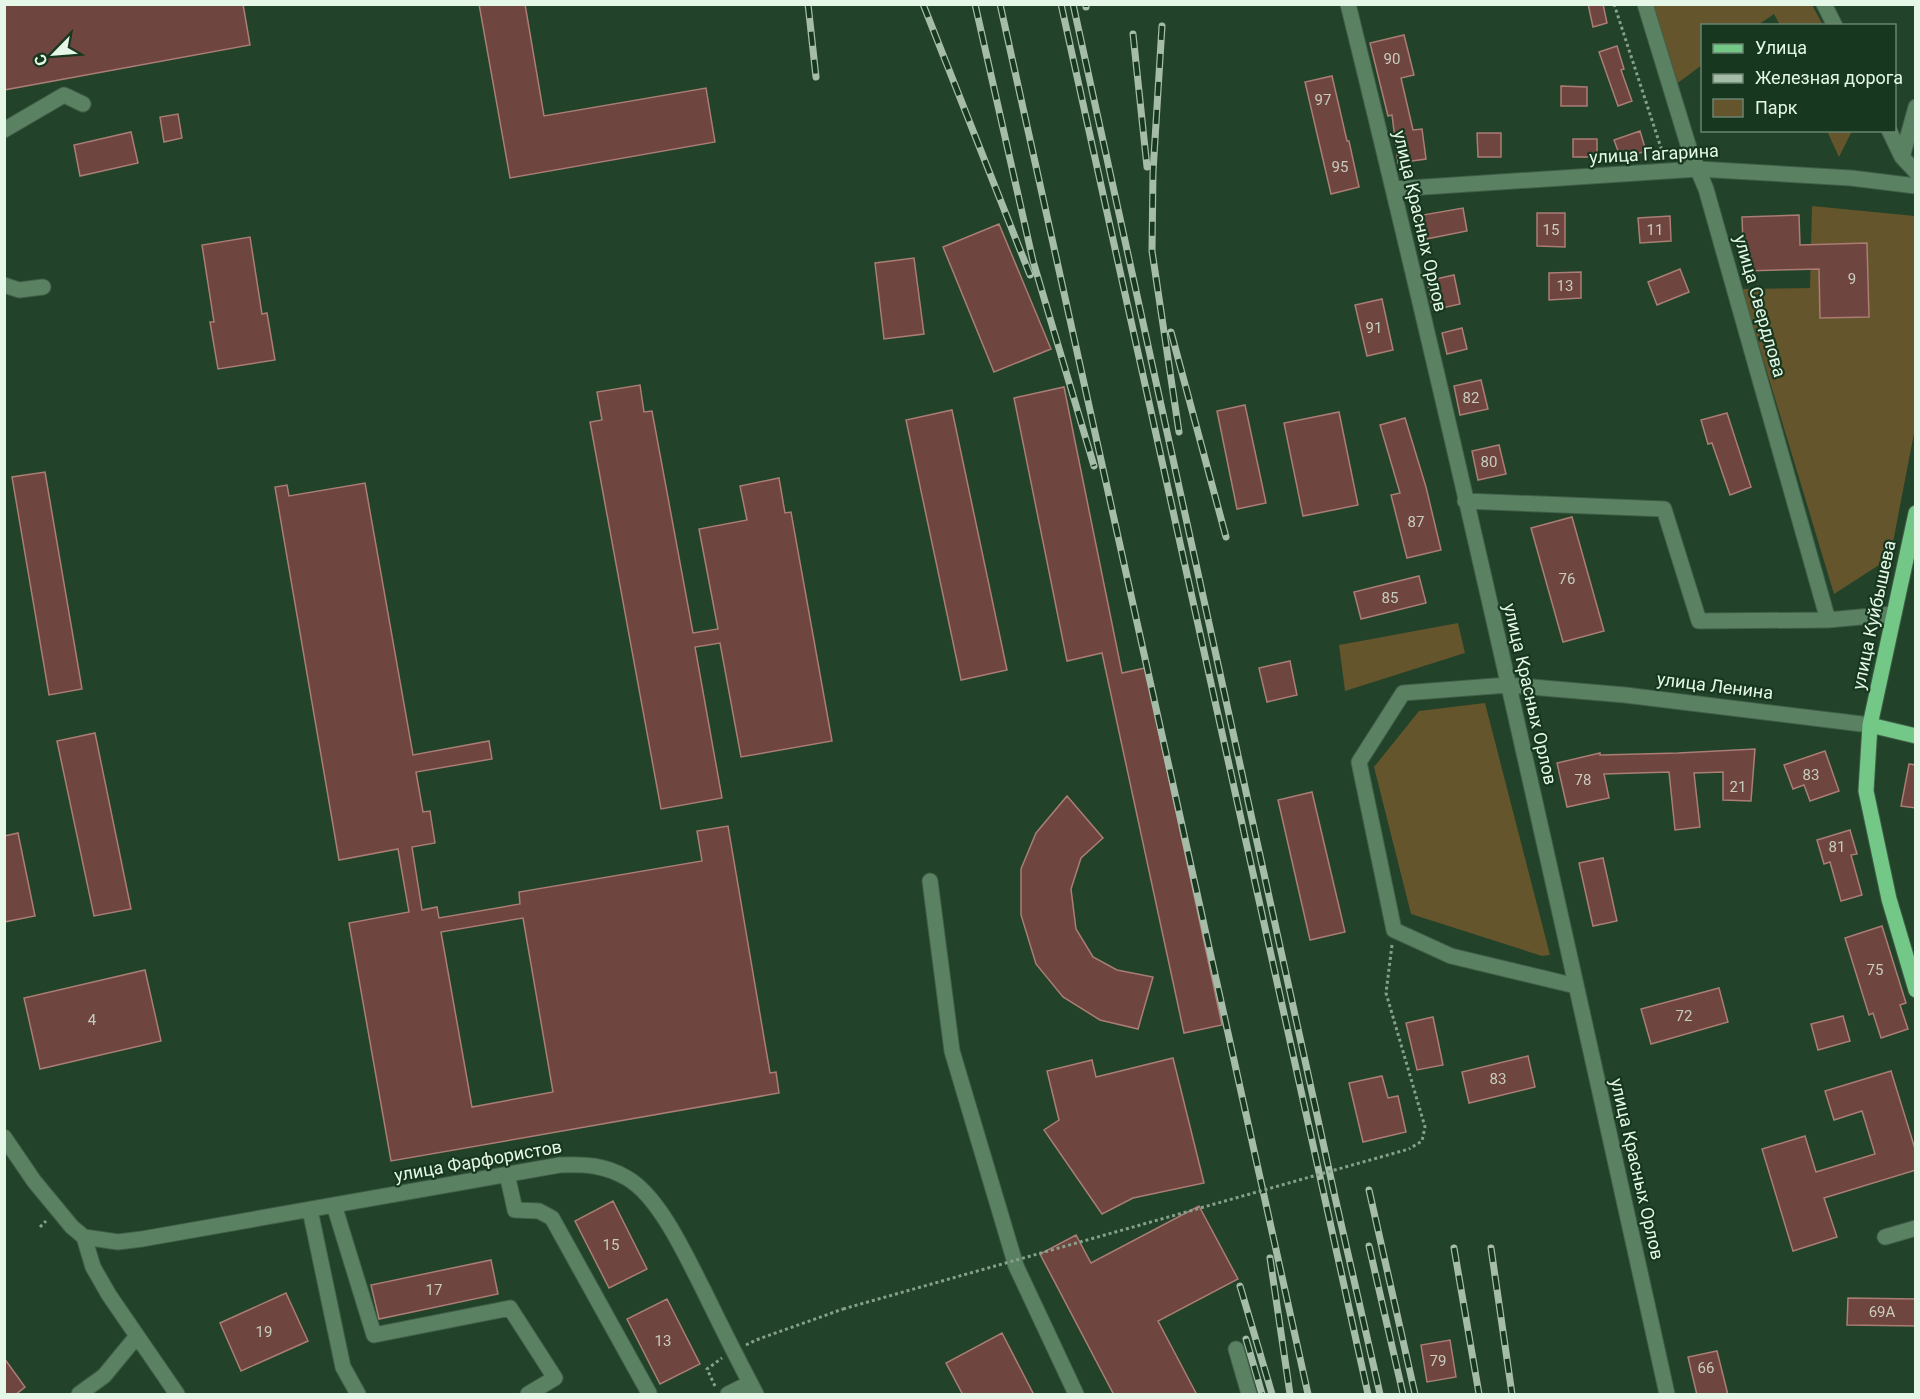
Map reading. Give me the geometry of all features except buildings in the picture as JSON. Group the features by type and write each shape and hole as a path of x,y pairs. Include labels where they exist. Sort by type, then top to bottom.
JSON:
{"main road":[{"name":"улица Куйбышева","path":"1870,725 1916,513"},
{"name":"улица Ленина","path":"1870,725 1916,736"},
{"path":"1870,725 1866,791 1889,899 1916,990"}],"street":[{"name":"улица Красных Орлов","path":"1348,4 1394,189 1508,685 1667,1395"},
{"name":"улица Свердлова","path":"1645,4 1690,151 1710,201 1828,620"},
{"path":"1824,4 1833,24"},
{"path":"4,130 64,95 82,104"},
{"path":"1902,157 1916,107"},
{"path":"1890,132 1902,157 1916,172"},
{"name":"улица Гагарина","path":"1394,189 1698,169 1851,178 1916,186"},
{"path":"4,285 20,290 44,287"},
{"path":"1465,501 1664,509 1699,621 1828,620 1893,614"},
{"name":"улица Ленина","path":"1394,930 1359,762 1403,693 1508,685 1625,694 1870,725"},
{"path":"930,881 952,1052 1016,1266 1076,1395"},
{"path":"1394,930 1451,956 1576,986"},
{"path":"4,1137 40,1189 72,1227 84,1237 93,1267 109,1295 177,1395"},
{"name":"улица Фарфористов","path":"84,1237 118,1242 560,1165 603,1166 629,1178 649,1198 675,1235 753,1389"},
{"path":"507,1174 515,1210 539,1210 552,1218 649,1393"},
{"path":"334,1205 374,1335 510,1308 555,1378 528,1395"},
{"path":"310,1210 344,1367 358,1395"},
{"path":"1884,1237 1916,1228"},
{"path":"79,1395 104,1376 137,1336"},
{"path":"1236,1349 1249,1395"},
{"path":"728,1395 753,1389"}],"path":[{"path":"1614,4 1668,172"},
{"path":"719,1395 706,1369 756,1340 843,1309 1410,1149 1422,1141 1425,1127 1386,993 1394,930"}],"green space":[{"path":"1651,5 1812,5 1822,24 1779,24 1774,14 1759,24 1701,24 1701,66 1675,85"},
{"path":"1827,132 1852,132 1839,157"},
{"path":"1812,206 1915,216 1915,428 1890,558 1834,594 1742,289 1810,288"},
{"path":"1458,623 1465,653 1345,691 1339,645"},
{"path":"1485,703 1550,955 1542,956 1411,914 1374,767 1419,711"}],"railway":[{"path":"808,4 816,77"},
{"path":"923,4 1030,275"},
{"path":"975,4 1033,261 1094,466"},
{"path":"1000,4 1308,1394"},
{"path":"1061,4 1368,1394"},
{"path":"1073,4 1380,1394"},
{"path":"1162,26 1153,172 1152,251 1179,432"},
{"path":"1133,34 1147,167"},
{"path":"1171,332 1226,537"},
{"path":"1369,1190 1415,1394"},
{"path":"1369,1246 1403,1394"},
{"path":"1454,1248 1479,1394"},
{"path":"1491,1248 1512,1394"},
{"path":"1270,1258 1290,1394"},
{"path":"1240,1286 1272,1394"},
{"path":"1246,1339 1262,1394"}]}
